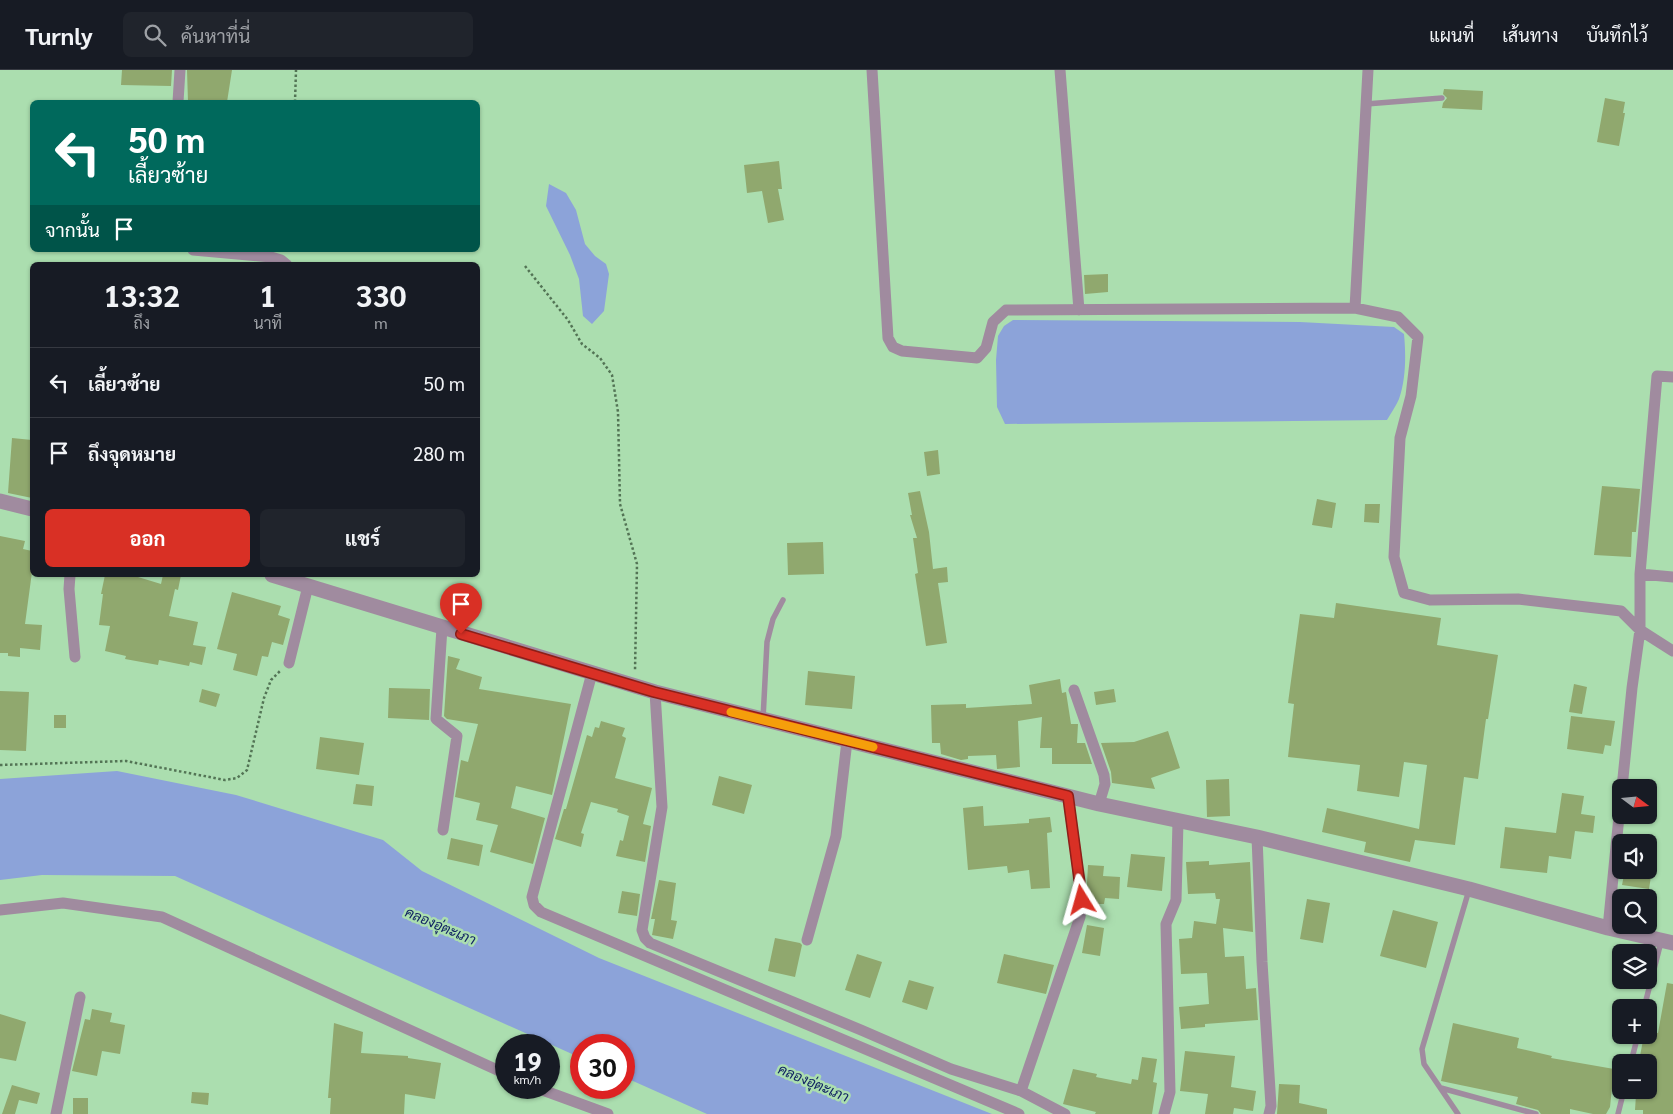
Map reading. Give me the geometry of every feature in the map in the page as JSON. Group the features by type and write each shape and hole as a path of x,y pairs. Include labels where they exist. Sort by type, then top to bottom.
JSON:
{"street":[{"path":"178,100 180,70"},
{"path":"872,70 888,338 893,347 902,351 977,358 986,348 993,322 1006,310 1355,308 1398,318 1418,337 1411,396 1400,438 1394,557 1404,593 1430,600 1518,599 1621,611 1640,630 1673,651"},
{"path":"1060,70 1079,310"},
{"path":"1355,308 1368,70"},
{"path":"215,252 271,257 283,262"},
{"path":"1623,779 1640,630 1640,574 1656,376 1673,378"},
{"path":"0,501 30,508"},
{"path":"1640,574 1673,577"},
{"path":"70,577 69,589 75,657"},
{"path":"280,577 654,692 1099,804 1257,837 1469,888 1608,928 1667,941"},
{"path":"289,663 308,586"},
{"path":"442,628 436,719 457,736 443,830"},
{"path":"592,673 532,897 534,905 541,912 1019,1114"},
{"path":"1074,690 1104,775 1105,784 1099,804"},
{"path":"654,692 662,807 642,930 645,938 650,943 951,1069 1021,1091 1065,1114"},
{"path":"807,940 836,836 847,741"},
{"path":"1021,1091 1080,917 1082,900 1068,796"},
{"path":"1164,1114 1170,1092 1166,924 1176,900 1178,821"},
{"path":"1608,928 1618,824"},
{"path":"1257,837 1270,1114"},
{"path":"0,910 63,903 162,917 495,1069"},
{"path":"56,1114 80,997"},
{"path":"560,1096 608,1114"}],"lane":[{"path":"1366,104 1442,98"},
{"path":"763,720 767,642 773,619 783,600"},
{"path":"1458,1114 1424,1064 1422,1049 1469,888"},
{"path":"1647,999 1667,941"},
{"path":"1441,1088 1536,1114"},
{"path":"1618,1114 1622,1099"}],"path":[{"path":"295,100 296,70"},
{"path":"525,266 568,320 582,344 600,358 612,375 618,412 620,504 636,564 634,686"},
{"path":"0,765 126,761 225,780 237,778 247,770 264,698 271,680 289,663"}],"water":[{"path":"549,184 566,193 576,210 585,244 595,256 606,264 609,274 604,311 592,324 583,316 579,279 570,255 546,206"},
{"path":"1013,320 1300,322 1394,327 1404,334 1405,359 1403,383 1399,399 1387,420 1005,424 997,407 996,360 998,336 1004,326"},
{"name":"คลองอุ่ตะเภา","path":"117,771 236,795 383,840 422,871 599,958 992,1114 707,1114 635,1082 635,1034 570,1034 570,1053 560,1049 560,1034 527,1034 175,876 42,875 0,880 0,779"}],"building":[{"path":"122,70 172,70 171,86 121,85"},
{"path":"187,70 232,70 227,100 188,100"},
{"path":"1444,89 1483,91 1482,110 1442,108 1447,98 1443,94"},
{"path":"1605,98 1625,102 1619,146 1597,142"},
{"path":"779,161 782,189 778,189 784,220 768,223 762,191 747,193 744,165"},
{"path":"1108,274 1108,292 1085,294 1084,275"},
{"path":"12,438 30,440 30,498 8,493"},
{"path":"938,450 940,474 927,476 924,452"},
{"path":"1602,486 1640,489 1636,532 1632,532 1631,557 1594,555"},
{"path":"920,491 929,532 933,569 947,567 948,582 938,583 947,643 926,646 915,574 918,573 913,538 917,538 910,515 912,515 908,493"},
{"path":"1317,499 1336,503 1332,528 1312,525"},
{"path":"1365,504 1380,504 1379,523 1364,522"},
{"path":"0,536 25,541 23,549 30,551 31,577 25,624 42,625 40,650 20,648 20,657 8,656 8,653 0,653"},
{"path":"823,542 824,574 788,575 787,543"},
{"path":"105,577 138,577 161,584 163,577 181,577 178,590 175,589 169,616 198,622 193,645 206,647 202,665 190,662 189,666 159,660 158,665 125,659 126,656 105,651 110,626 99,625 103,594 101,594"},
{"path":"232,592 281,606 278,615 290,619 283,645 272,642 268,657 262,656 257,676 233,670 237,654 217,649"},
{"path":"1336,603 1441,618 1437,645 1498,655 1488,719 1486,719 1478,779 1464,777 1455,845 1415,840 1410,862 1364,852 1366,842 1322,832 1327,808 1419,829 1427,765 1404,762 1399,797 1357,791 1360,765 1288,757 1294,704 1288,703 1300,614 1334,618"},
{"path":"448,656 460,659 456,669 482,677 479,689 571,704 552,795 516,786 511,808 545,818 533,864 490,852 498,825 476,820 480,803 455,797 461,760 468,762 478,724 447,719 444,716"},
{"path":"808,671 855,676 852,709 805,705"},
{"path":"1060,679 1062,693 1066,692 1071,724 1078,724 1077,743 1085,743 1092,764 1052,764 1052,748 1040,748 1042,717 1018,721 1020,767 997,769 996,755 968,756 968,759 961,760 941,754 940,743 932,743 931,705 966,704 966,708 1032,704 1029,685"},
{"path":"1574,684 1587,687 1582,714 1569,712"},
{"path":"389,688 430,689 429,720 388,718"},
{"path":"202,689 220,694 216,707 199,702"},
{"path":"1114,689 1116,702 1096,705 1094,692"},
{"path":"0,691 29,692 26,751 0,750"},
{"path":"54,715 66,715 66,728 54,728"},
{"path":"1571,716 1615,721 1611,746 1605,745 1603,754 1567,749"},
{"path":"601,721 625,728 622,736 626,738 615,778 652,788 643,824 651,826 645,862 616,856 620,840 623,841 629,816 617,812 618,809 591,802 581,833 584,834 581,847 555,839 564,809 566,809 587,735 592,737 595,727 599,728"},
{"path":"1168,731 1180,768 1151,778 1155,789 1112,783 1111,772 1101,743 1134,742"},
{"path":"320,737 364,743 359,775 316,769"},
{"path":"719,776 752,785 744,814 712,805"},
{"path":"1229,779 1230,816 1207,817 1206,780"},
{"path":"356,784 374,786 372,806 353,804"},
{"path":"1562,793 1584,796 1581,814 1595,816 1593,833 1575,831 1571,859 1549,856 1547,873 1500,868 1505,827 1556,833"},
{"path":"983,806 984,826 1029,823 1029,819 1050,817 1052,832 1047,833 1050,888 1031,889 1029,870 1008,873 1007,866 968,870 963,808"},
{"path":"451,838 483,845 479,866 447,859"},
{"path":"1131,854 1165,857 1162,891 1127,887"},
{"path":"1209,861 1209,865 1250,862 1253,932 1223,928 1225,957 1244,956 1246,989 1256,988 1258,1020 1205,1024 1205,1027 1181,1029 1179,1007 1209,1004 1207,973 1181,974 1179,939 1192,938 1194,921 1216,924 1220,899 1216,899 1215,893 1188,894 1186,862"},
{"path":"1088,865 1104,866 1103,876 1120,877 1119,899 1105,898 1104,904 1089,904"},
{"path":"1623,879 1651,879 1649,889 1622,885"},
{"path":"659,880 676,883 671,920 677,921 673,939 652,935 655,919 651,919"},
{"path":"622,891 640,894 637,916 618,913"},
{"path":"1307,899 1330,903 1323,943 1300,939"},
{"path":"1393,910 1438,922 1426,968 1380,956"},
{"path":"1087,925 1104,928 1100,956 1082,953"},
{"path":"775,938 802,945 795,977 768,971"},
{"path":"857,954 882,962 870,998 845,990"},
{"path":"1004,954 1054,965 1046,994 997,983"},
{"path":"909,980 934,987 927,1010 902,1002"},
{"path":"1667,983 1673,984 1673,1114 1643,1114 1643,1110 1635,1110 1636,1099 1657,1099 1657,1054 1640,1054 1642,1044 1657,1044"},
{"path":"92,1009 112,1013 110,1022 125,1025 120,1054 102,1051 97,1076 72,1071 85,1019 90,1020"},
{"path":"0,1014 26,1022 16,1061 0,1058"},
{"path":"334,1023 363,1032 361,1053 408,1056 408,1058 441,1063 435,1099 405,1094 404,1114 330,1114 331,1098 328,1098"},
{"path":"1453,1023 1519,1038 1517,1048 1552,1056 1551,1058 1612,1069 1610,1107 1606,1114 1593,1114 1570,1109 1570,1114 1541,1114 1538,1110 1516,1104 1518,1097 1441,1081"},
{"path":"1185,1051 1235,1056 1231,1087 1256,1091 1253,1111 1234,1108 1233,1114 1205,1114 1208,1094 1180,1091"},
{"path":"1142,1057 1157,1059 1153,1082 1157,1083 1152,1114 1095,1114 1096,1112 1063,1104 1073,1069 1097,1074 1096,1077 1131,1084 1132,1079 1138,1080"},
{"path":"1279,1084 1300,1085 1299,1103 1327,1109 1327,1114 1277,1114"},
{"path":"12,1085 40,1093 37,1104 19,1100 15,1114 2,1114"},
{"path":"192,1092 209,1093 208,1105 191,1103"},
{"path":"73,1098 88,1098 88,1114 73,1114"}],"slow traffic":[{"path":"731,712 873,747"}],"route":[{"path":"461,634 654,692 1068,796 1082,900"}]}
